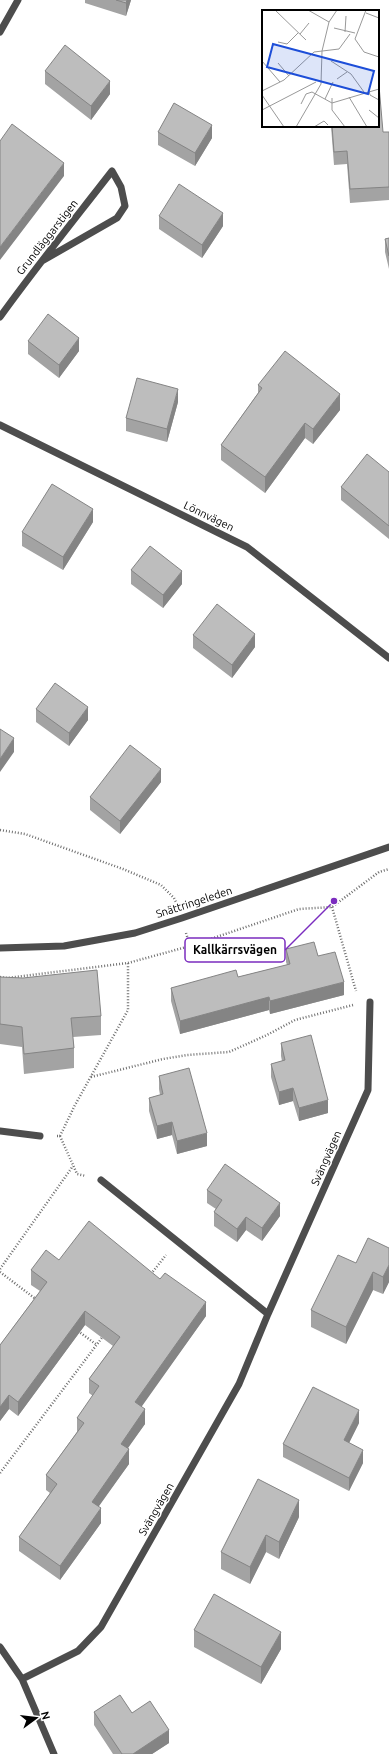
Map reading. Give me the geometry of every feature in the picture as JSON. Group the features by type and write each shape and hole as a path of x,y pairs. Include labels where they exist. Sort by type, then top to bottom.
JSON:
{"street":[{"path":"0,32 18,0"},
{"name":"Grundläggarstigen","path":"0,317 42,261 112,171 121,187 125,206 117,218 42,261"},
{"name":"Lönnvägen","path":"0,426 247,547 389,658"},
{"name":"Snättringeleden","path":"0,948 64,946 135,933 389,847"},
{"name":"Svängvägen","path":"22,1679 78,1651 101,1627 240,1384 268,1314 368,1090 370,1002"},
{"path":"0,1131 40,1136"},
{"path":"101,1180 176,1242 268,1314"},
{"path":"0,1647 22,1679 54,1754"}],"path":[{"path":"0,830 25,834 122,869 161,885 174,898"},
{"path":"0,977 7,978 128,962 190,946 299,909 332,907 379,872 389,869"},
{"path":"332,907 360,1004"},
{"path":"60,1136 75,1105 92,1077 128,1010 128,962"},
{"path":"92,1077 163,1059 229,1052 267,1035 295,1020 370,1002"},
{"path":"40,1136 60,1136"},
{"path":"60,1136 77,1174 101,1180"},
{"path":"0,1269 74,1166"},
{"path":"148,1278 176,1242"},
{"path":"0,1272 42,1304"},
{"path":"73,1327 97,1345"},
{"path":"0,1473 106,1333"}],"building":[{"path":"116,0 127,0 126,3"},
{"path":"65,45 110,81 91,106 45,71"},
{"path":"379,86 383,132 389,132 389,187 350,189 347,151 334,152 332,127 379,127"},
{"path":"174,103 212,125 195,153 158,132"},
{"path":"12,124 64,163 0,247 0,141"},
{"path":"179,184 223,213 202,245 159,216"},
{"path":"389,238 389,256 385,239"},
{"path":"48,314 79,338 59,365 28,341"},
{"path":"285,351 340,394 313,429 305,423 265,477 221,445 262,388 258,385"},
{"path":"137,378 178,389 167,429 126,418"},
{"path":"367,454 389,472 389,526 341,487"},
{"path":"52,484 93,509 63,557 22,532"},
{"path":"150,546 182,571 163,595 131,570"},
{"path":"217,604 255,634 232,665 193,635"},
{"path":"55,683 88,707 69,733 36,709"},
{"path":"0,729 14,738 0,759"},
{"path":"130,745 161,769 120,821 90,797"},
{"path":"314,942 318,956 335,952 344,982 270,1001 269,997 180,1021 171,988 236,970 238,977 290,964 286,949"},
{"path":"97,970 101,1016 71,1018 74,1048 24,1054 22,1027 0,1024 0,977 23,978"},
{"path":"311,1035 328,1100 299,1108 293,1088 279,1092 271,1064 285,1060 281,1043"},
{"path":"189,1068 207,1133 177,1141 172,1122 157,1126 149,1098 163,1094 159,1076"},
{"path":"225,1164 280,1203 262,1228 246,1217 237,1229 214,1212 222,1200 207,1190"},
{"path":"89,1221 160,1279 165,1273 206,1302 135,1402 145,1409 121,1444 129,1449 92,1502 101,1508 60,1566 19,1537 57,1484 46,1475 84,1423 77,1418 99,1386 89,1379 120,1337 85,1311 18,1402 9,1395 0,1407 0,1345 47,1282 31,1270 46,1250 59,1260"},
{"path":"368,1238 389,1248 389,1265 383,1277 373,1272 346,1327 311,1310 338,1255 356,1263"},
{"path":"313,1387 359,1410 344,1440 363,1450 349,1478 283,1444"},
{"path":"258,1479 299,1500 279,1542 266,1535 250,1567 221,1552"},
{"path":"214,1594 281,1632 261,1667 194,1630"},
{"path":"120,1695 132,1713 150,1701 169,1730 133,1754 122,1754 94,1712"}],"place":[{"name":"Kallkärrsvägen","path":"334,901"}]}
